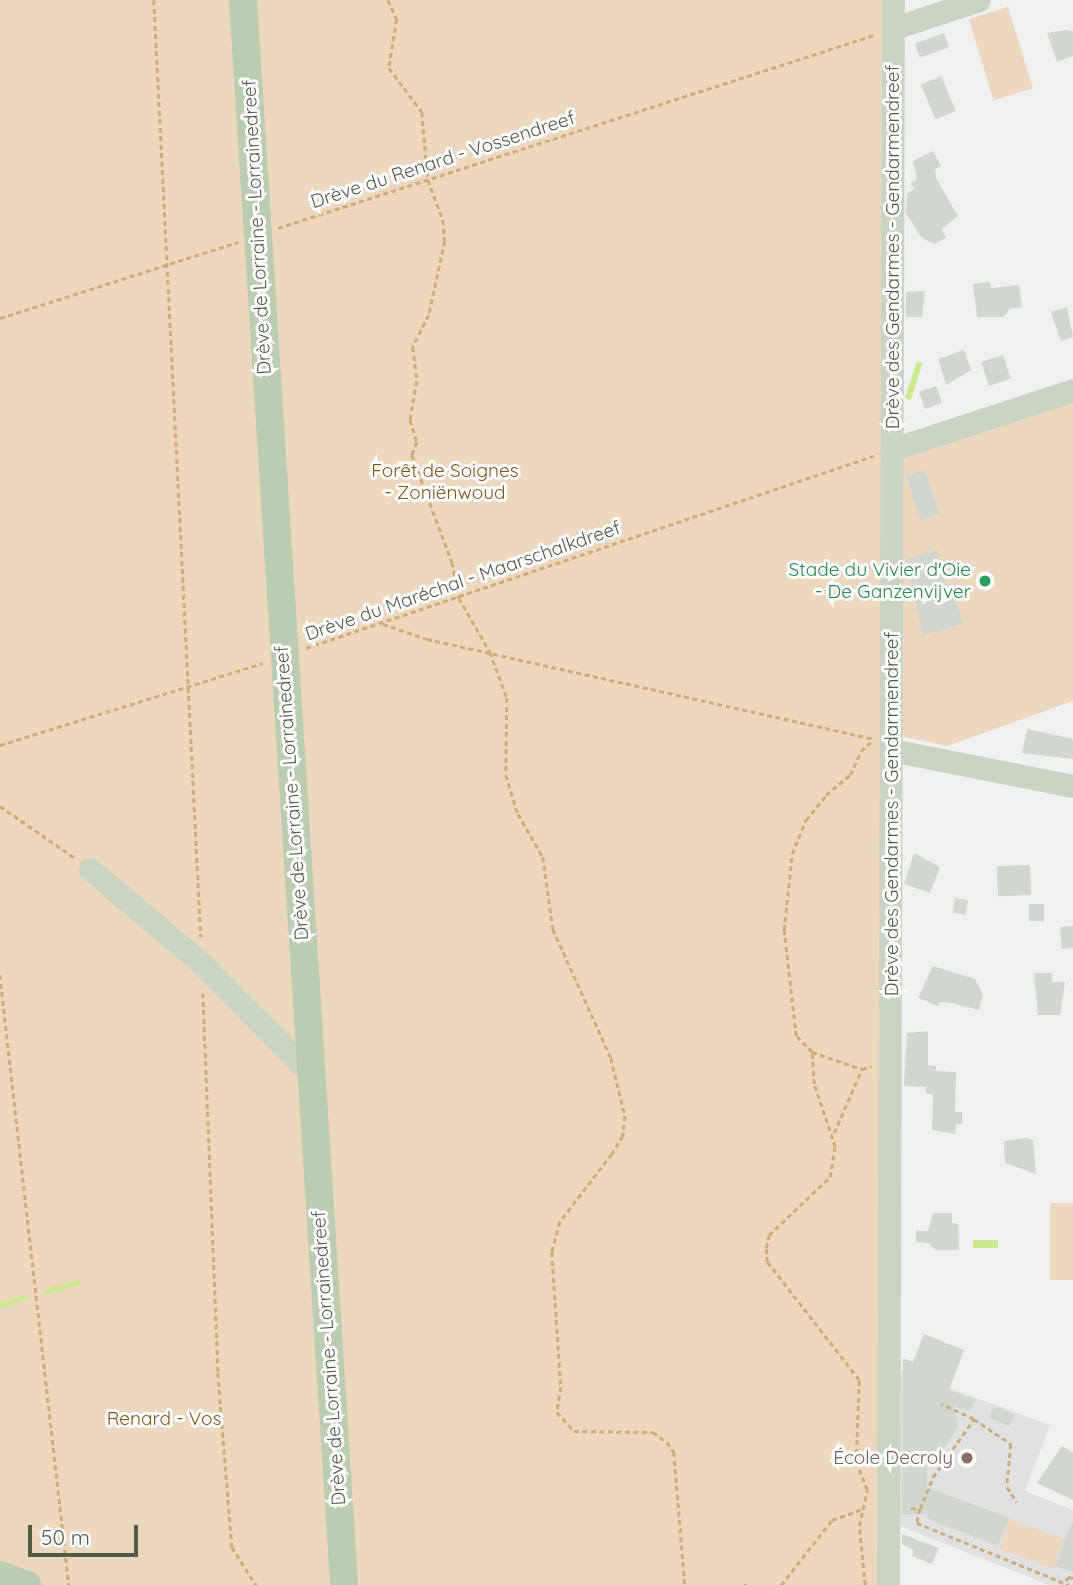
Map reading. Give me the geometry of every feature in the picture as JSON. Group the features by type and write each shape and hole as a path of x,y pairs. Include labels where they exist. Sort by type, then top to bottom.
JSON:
{"main road":[{"name":"Drève de Lorraine - Lorrainedreef","path":"243,0 345,1585"},
{"path":"0,1575 27,1585"}],"street":[{"name":"Drève des Gendarmes - Gendarmendreef","path":"888,1585 892,1061 885,744 893,449 894,0"},
{"path":"894,28 979,0"},
{"path":"893,449 1073,390"},
{"path":"885,744 1073,786"},
{"path":"90,869 202,964 310,1073"}],"path":[{"path":"154,0 164,266 191,686 218,1373 232,1547 256,1585"},
{"path":"388,0 397,19 390,68 422,112 428,180 443,220 445,241 429,315 413,347 417,381 410,420 417,442 412,455 452,562 459,598 490,652 507,698 506,775 518,814 543,857 553,929 611,1058 625,1115 623,1136 560,1222 552,1252 561,1387 557,1412 575,1431 653,1432 667,1442 674,1452 685,1585"},
{"name":"Drève du Renard - Vossendreef","path":"0,318 894,28"},
{"name":"Drève du Maréchal - Maarschalkdreef","path":"0,745 459,598 893,449"},
{"path":"381,623 427,639 885,744"},
{"path":"885,744 861,751 850,775 826,795 806,820 792,854 784,930 796,1036 812,1052 862,1069 892,1061"},
{"path":"0,806 90,869"},
{"path":"0,975 69,1585"},
{"path":"812,1052 814,1084 833,1135"},
{"path":"862,1069 833,1135 830,1177 769,1235 767,1262 859,1380 856,1462 867,1490 865,1509 859,1526 865,1585"},
{"path":"941,1404 974,1419 1012,1444 1007,1487 1017,1502"},
{"path":"974,1419 933,1477 917,1523 1067,1584 1068,1577 1073,1578"},
{"path":"911,1508 920,1509"},
{"path":"781,1585 832,1520 865,1509"}],"shaded area":[{"path":"917,361 923,363 911,400 905,398"},
{"path":"973,1240 998,1240 998,1248 973,1248"},
{"name":"École Decroly","path":"895,1368 1050,1425 1025,1491 1073,1510 1073,1585 1049,1585 895,1524"}],"green space":[{"name":"Forêt de Soignes - Zoniënwoud","path":"0,0 891,0 891,1585 0,1585"},
{"path":"1008,7 1033,88 994,100 969,19"},
{"name":"Stade du Vivier d'Oie - De Ganzenvijver","path":"1073,402 1073,701 947,746 896,735 897,460"},
{"path":"1050,1203 1073,1203 1073,1280 1050,1280"},
{"path":"1010,1519 1065,1539 1054,1569 999,1549"}],"building":[{"path":"1073,31 1073,56 1057,62 1047,33"},
{"path":"944,33 949,47 920,58 915,44"},
{"path":"941,76 956,111 936,120 921,85"},
{"path":"933,151 941,166 935,169 936,178 958,216 942,229 946,238 934,244 921,237 906,213 907,194 914,189 911,183 917,179 913,161"},
{"path":"990,282 991,288 1019,285 1022,307 1010,309 1003,317 977,317 973,284"},
{"path":"925,291 922,317 906,317 906,292"},
{"path":"1067,307 1073,337 1061,341 1051,312"},
{"path":"964,350 971,370 946,385 938,359"},
{"path":"1003,355 1011,379 989,386 981,362"},
{"path":"936,386 942,403 925,409 919,392"},
{"path":"925,470 939,514 920,520 906,476"},
{"path":"937,550 950,598 955,597 963,624 923,635 906,559"},
{"path":"1027,729 1073,739 1073,759 1022,753"},
{"path":"914,853 940,867 930,893 904,884"},
{"path":"1030,865 1031,895 998,896 997,866"},
{"path":"955,898 968,900 965,915 953,913"},
{"path":"1029,904 1044,904 1044,921 1029,921"},
{"path":"1073,926 1073,948 1062,949 1060,927"},
{"path":"933,966 975,979 983,995 979,1010 952,1003 939,1002 938,1006 918,998"},
{"path":"1034,973 1052,973 1052,982 1065,982 1060,1015 1038,1015"},
{"path":"928,1031 928,1065 936,1066 936,1071 956,1072 955,1112 962,1112 962,1124 956,1124 955,1134 932,1130 933,1094 926,1094 926,1087 904,1086 907,1033"},
{"path":"1026,1138 1033,1140 1036,1174 1005,1163 1004,1141"},
{"path":"933,1213 952,1213 952,1223 958,1224 959,1250 935,1250 929,1243 916,1242 916,1231 928,1231"},
{"path":"924,1334 964,1350 949,1390 976,1400 969,1411 953,1406 958,1426 938,1459 927,1462 927,1487 1009,1518 998,1546 926,1518 928,1514 902,1514 903,1358 913,1362"},
{"path":"994,1406 1014,1414 1010,1426 989,1418"},
{"path":"1062,1446 1073,1453 1073,1500 1037,1483"},
{"path":"1073,1522 1073,1572 1055,1566"},
{"path":"902,1534 939,1548 932,1564 912,1556 914,1550 902,1544"}],"waterway":[{"path":"47,1291 78,1282"},
{"path":"0,1305 25,1297"}],"place":[{"name":"Stade du Vivier d'Oie - De Ganzenvijver","path":"985,581"},
{"name":"École Decroly","path":"967,1458"}],"park label":[{"name":"Renard - Vos","path":"164,1419"}]}
